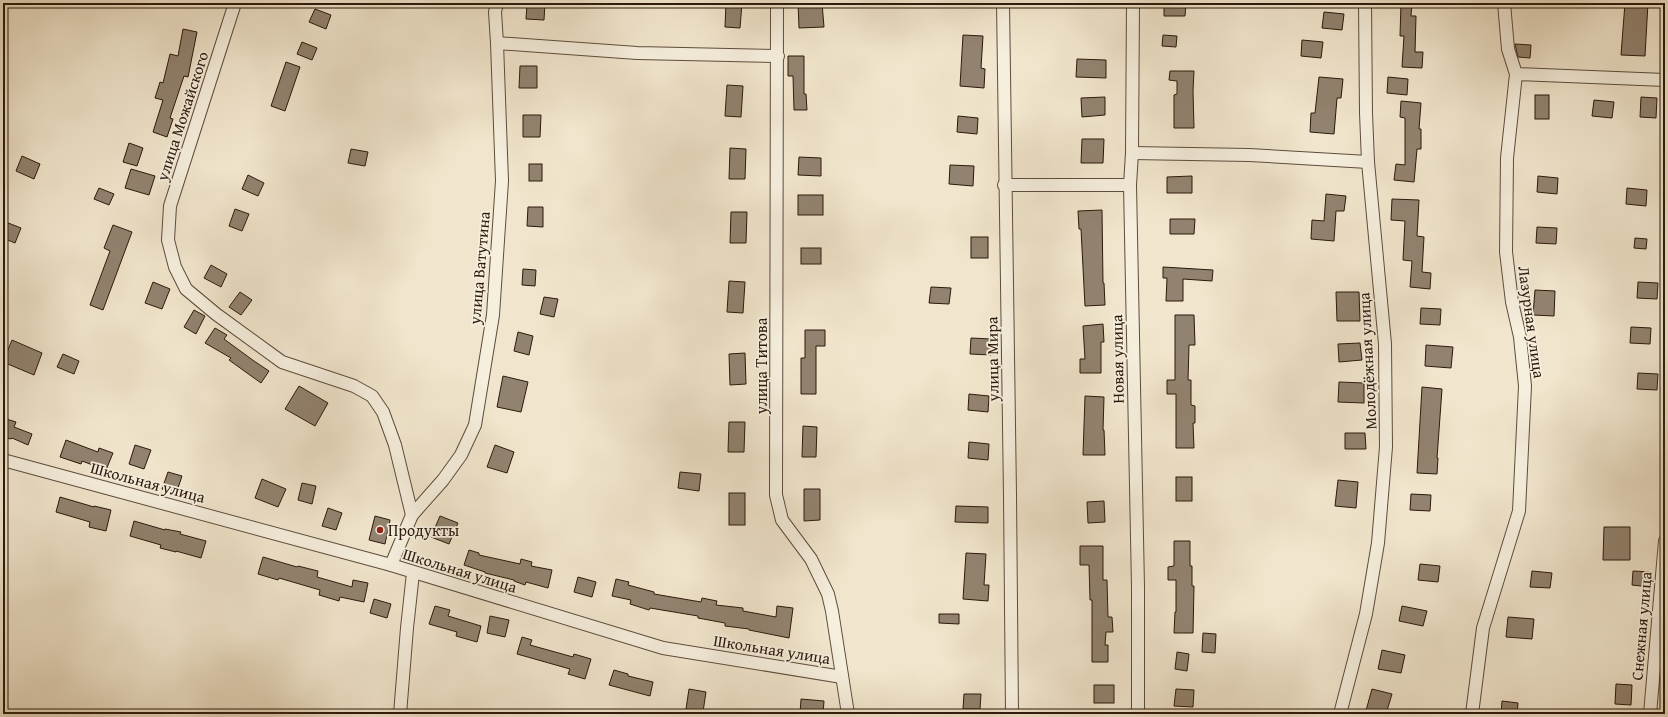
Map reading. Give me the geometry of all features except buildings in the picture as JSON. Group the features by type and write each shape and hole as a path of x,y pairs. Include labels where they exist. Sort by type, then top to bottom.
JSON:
{"street":[{"name":"улица Можайского","path":"236,3 170,206 168,240 175,267 186,289 216,314 282,362 354,386 372,396 383,412 395,445 412,515"},
{"name":"улица Ватутина","path":"391,565 412,515 443,480 461,455 475,425 493,315 502,182 495,12 497,3"},
{"name":"улица Титова","path":"777,3 776,495 782,520 811,559 828,594 848,714"},
{"name":"улица Мира","path":"1003,3 1004,185 1010,488 1012,714"},
{"name":"Новая улица","path":"1132,3 1132,153 1130,185 1138,588 1138,714"},
{"name":"Молодёжная улица","path":"1340,714 1366,614 1378,543 1386,447 1385,344 1368,162 1366,113 1366,3"},
{"name":"Лазурная улица","path":"1472,714 1483,628 1519,511 1525,386 1520,338 1512,302 1506,252 1507,158 1516,74 1508,49 1504,3"},
{"path":"497,43 637,53 778,56"},
{"path":"1516,74 1665,80"},
{"path":"1132,153 1249,155 1368,162"},
{"path":"1004,185 1130,185"},
{"name":"Школьная улица","path":"3,460 391,565 413,573 662,648 842,677"},
{"name":"Снежная улица","path":"1650,714 1665,541"},
{"path":"400,714 413,573"}],"place":[{"name":"Продукты","path":"380,530"}]}
